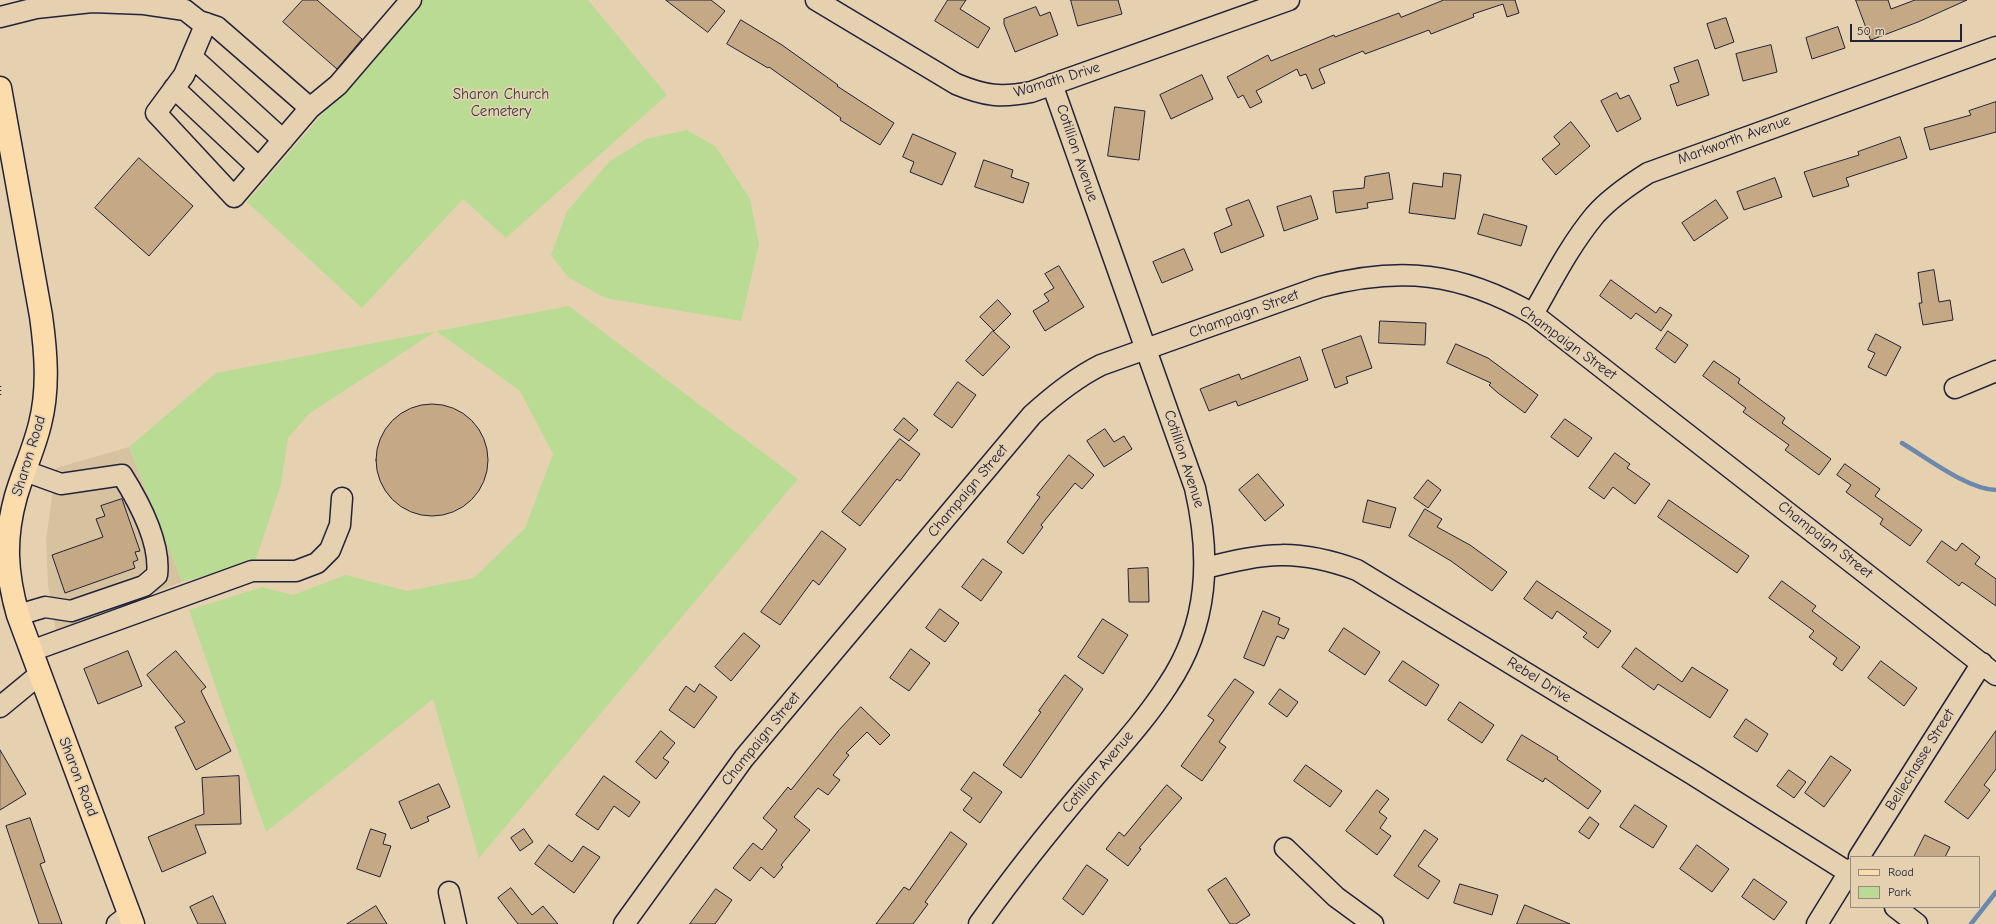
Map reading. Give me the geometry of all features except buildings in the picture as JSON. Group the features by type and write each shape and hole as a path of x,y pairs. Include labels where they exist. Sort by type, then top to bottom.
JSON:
{"main road":[{"name":"Sharon Road","path":"0,88 46,351 45,386 40,424 5,527 7,563 11,590 18,615 127,921"}],"street":[{"path":"206,24 193,58 156,113 234,197 310,108 338,85 412,0"},
{"name":"Wamath Drive","path":"821,1 956,84 976,92 1010,96 1031,92 1289,0"},
{"path":"0,17 36,8 92,2 144,2 185,10 199,21 217,27 310,108"},
{"name":"Markworth Avenue","path":"1533,314 1579,236 1596,214 1616,195 1648,173 1996,47"},
{"path":"193,58 284,140"},
{"name":"Cotillion Avenue","path":"979,924 1047,834 1132,732 1169,684 1184,656 1196,627 1203,594 1205,568 1203,519 1195,488 1052,84"},
{"path":"174,88 259,168"},
{"name":"Champaign Street","path":"624,924 744,758 1032,415 1054,394 1088,372 1146,349 1320,287 1352,278 1385,275 1414,275 1461,282 1491,292 1533,314 1989,669"},
{"path":"1955,388 1996,371"},
{"path":"18,615 45,607 71,611 144,586 157,575 158,563 154,543 131,489 122,475 61,484 25,471"},
{"path":"31,651 252,571 296,571 317,564 330,550 340,525 342,498"},
{"name":"Rebel Drive","path":"1205,568 1260,555 1288,554 1330,560 1356,570 1410,601 1850,867"},
{"name":"Bellechasse Street","path":"1860,856 1989,669"},
{"path":"0,707 40,674"},
{"path":"1285,848 1336,897 1374,924"},
{"name":"Bellechasse Street","path":"1817,924 1850,871"},
{"path":"449,892 456,924"},
{"path":"1896,908 1917,924"}],"path":[{"path":"0,386 0,398"}],"shaded area":[{"path":"129,447 182,582 56,631 48,585 46,540 56,468"}],"green space":[{"name":"Sharon Church Cemetery","path":"420,0 588,0 667,95 506,238 463,199 362,308 247,202"},
{"path":"687,130 716,147 750,199 759,245 741,321 605,298 568,277 551,255 567,211 610,161 646,139"},
{"path":"569,306 798,479 479,858 433,699 266,832 189,610 262,587 293,595 346,575 407,591 474,578 525,528 553,454 520,391 436,331"},
{"path":"435,331 310,413 288,438 281,484 255,562 182,582 129,447 216,373"}],"waterway":[{"path":"1902,443 1960,479 1985,488 1996,490"},
{"path":"1971,924 1996,892"}]}
